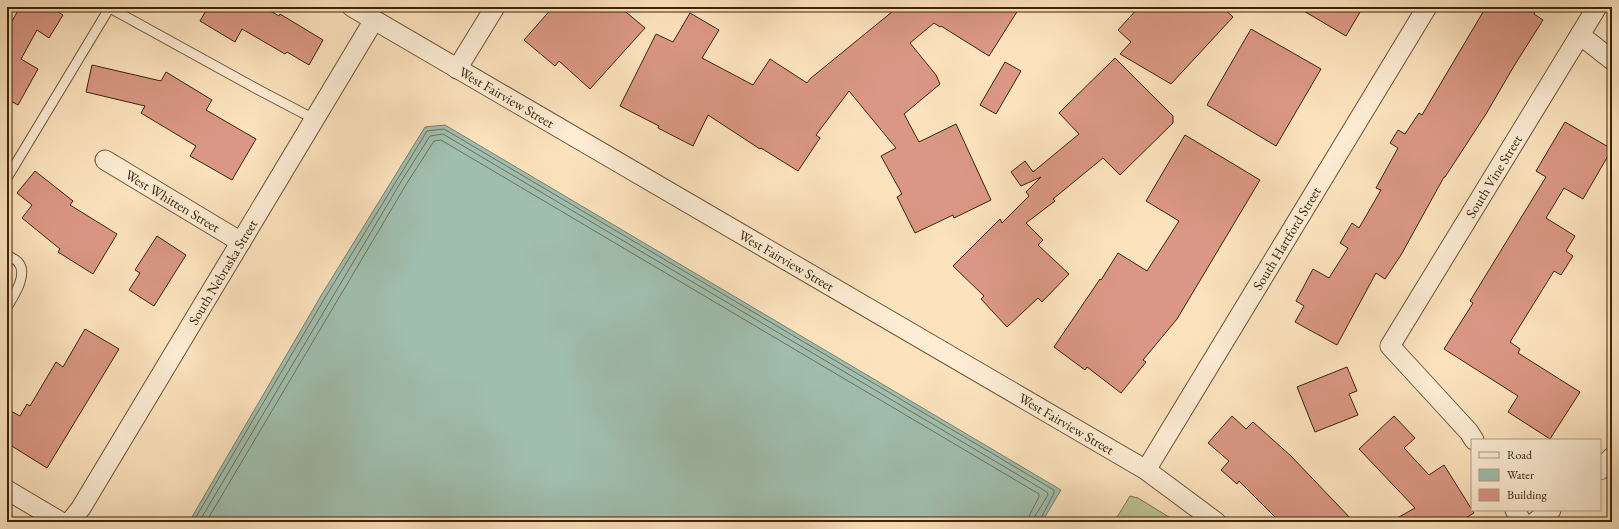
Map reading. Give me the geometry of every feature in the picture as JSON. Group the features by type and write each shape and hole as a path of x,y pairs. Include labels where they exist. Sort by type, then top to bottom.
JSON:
{"street":[{"name":"West Fairview Street","path":"352,7 1146,470 1216,522"},
{"path":"457,69 495,7"},
{"name":"South Hartford Street","path":"1146,470 1427,7"},
{"name":"South Vine Street","path":"1474,439 1470,432 1390,346 1597,7"},
{"name":"South Nebraska Street","path":"70,522 83,504 374,20"},
{"path":"1580,35 1612,60"},
{"name":"West Whitten Street","path":"105,160 241,242"},
{"path":"1601,469 1612,456"},
{"path":"7,490 61,522"},
{"path":"1516,511 1522,522"},
{"path":"1535,522 1550,511"}],"lane":[{"path":"7,178 110,8 256,89 314,119"},
{"path":"7,255 18,262 21,268 19,287 7,307"}],"green space":[{"path":"1130,496 1138,498 1177,522 1114,522"}],"water":[{"path":"445,125 1061,490 1042,522 189,522 322,294 425,127"}],"building":[{"path":"20,7 50,7 63,15 49,38 37,30 21,59 38,69 18,105 7,99 7,30"},
{"path":"208,7 263,7 279,16 280,14 323,40 309,65 287,52 285,54 242,29 235,42 200,21"},
{"path":"553,7 620,7 645,28 590,89 559,61 555,66 524,40"},
{"path":"898,7 1020,7 989,56 934,23 910,43 936,75 940,84 904,114 919,142 956,124 991,200 954,218 953,215 915,233 897,197 902,194 881,156 896,148 849,91 816,135 820,138 798,171 761,148 760,149 708,115 693,146 658,128 659,126 620,106 656,34 673,42 690,13 719,30 702,58 753,85 770,59 807,83 811,78"},
{"path":"1139,7 1222,7 1233,17 1171,84 1120,54 1131,42 1118,30"},
{"path":"1297,7 1363,7 1346,36"},
{"path":"1486,7 1538,7 1534,14 1543,20 1486,114 1444,177 1401,255 1385,279 1376,273 1337,345 1295,322 1304,306 1296,301 1313,269 1329,278 1348,248 1340,243 1352,223 1359,228 1381,190 1376,188 1398,148 1390,143 1398,130 1405,134 1419,113 1422,115"},
{"path":"1251,29 1321,69 1276,146 1207,105"},
{"path":"1115,58 1173,116 1173,123 1120,175 1103,158 1053,199 1055,201 1026,223 1043,240 1038,245 1069,274 1042,302 1038,298 1007,327 981,299 984,296 953,266 1000,219 1002,223 1029,196 1026,192 1041,177 1021,186 1011,172 1025,161 1033,172 1079,134 1059,113"},
{"path":"1005,62 1021,71 996,114 980,105"},
{"path":"92,65 161,81 166,72 212,100 206,110 256,139 232,180 190,156 196,146 141,113 145,106 86,92"},
{"path":"1565,122 1612,149 1583,199 1564,188 1546,218 1575,236 1566,251 1573,256 1561,275 1554,271 1510,342 1520,349 1518,353 1580,392 1550,439 1508,412 1518,396 1444,349 1473,303 1470,301 1546,177 1536,171"},
{"path":"1185,135 1260,180 1177,319 1143,360 1146,362 1121,393 1087,367 1085,370 1054,347 1118,253 1147,271 1179,221 1146,201"},
{"path":"35,171 73,201 70,205 117,234 93,274 58,252 60,249 22,218 32,205 17,193"},
{"path":"157,236 186,255 154,306 129,290 140,273 135,270"},
{"path":"85,329 119,349 47,468 7,443 7,409 20,416 27,404 30,406 56,362 63,367"},
{"path":"1347,367 1357,391 1349,394 1358,415 1315,432 1297,387"},
{"path":"1232,416 1246,429 1253,422 1291,456 1354,522 1280,522 1239,481 1237,484 1221,470 1229,461 1208,443"},
{"path":"1394,416 1415,438 1404,448 1429,475 1444,465 1471,508 1471,511 1474,513 1459,522 1390,522 1415,508 1359,449"}]}
